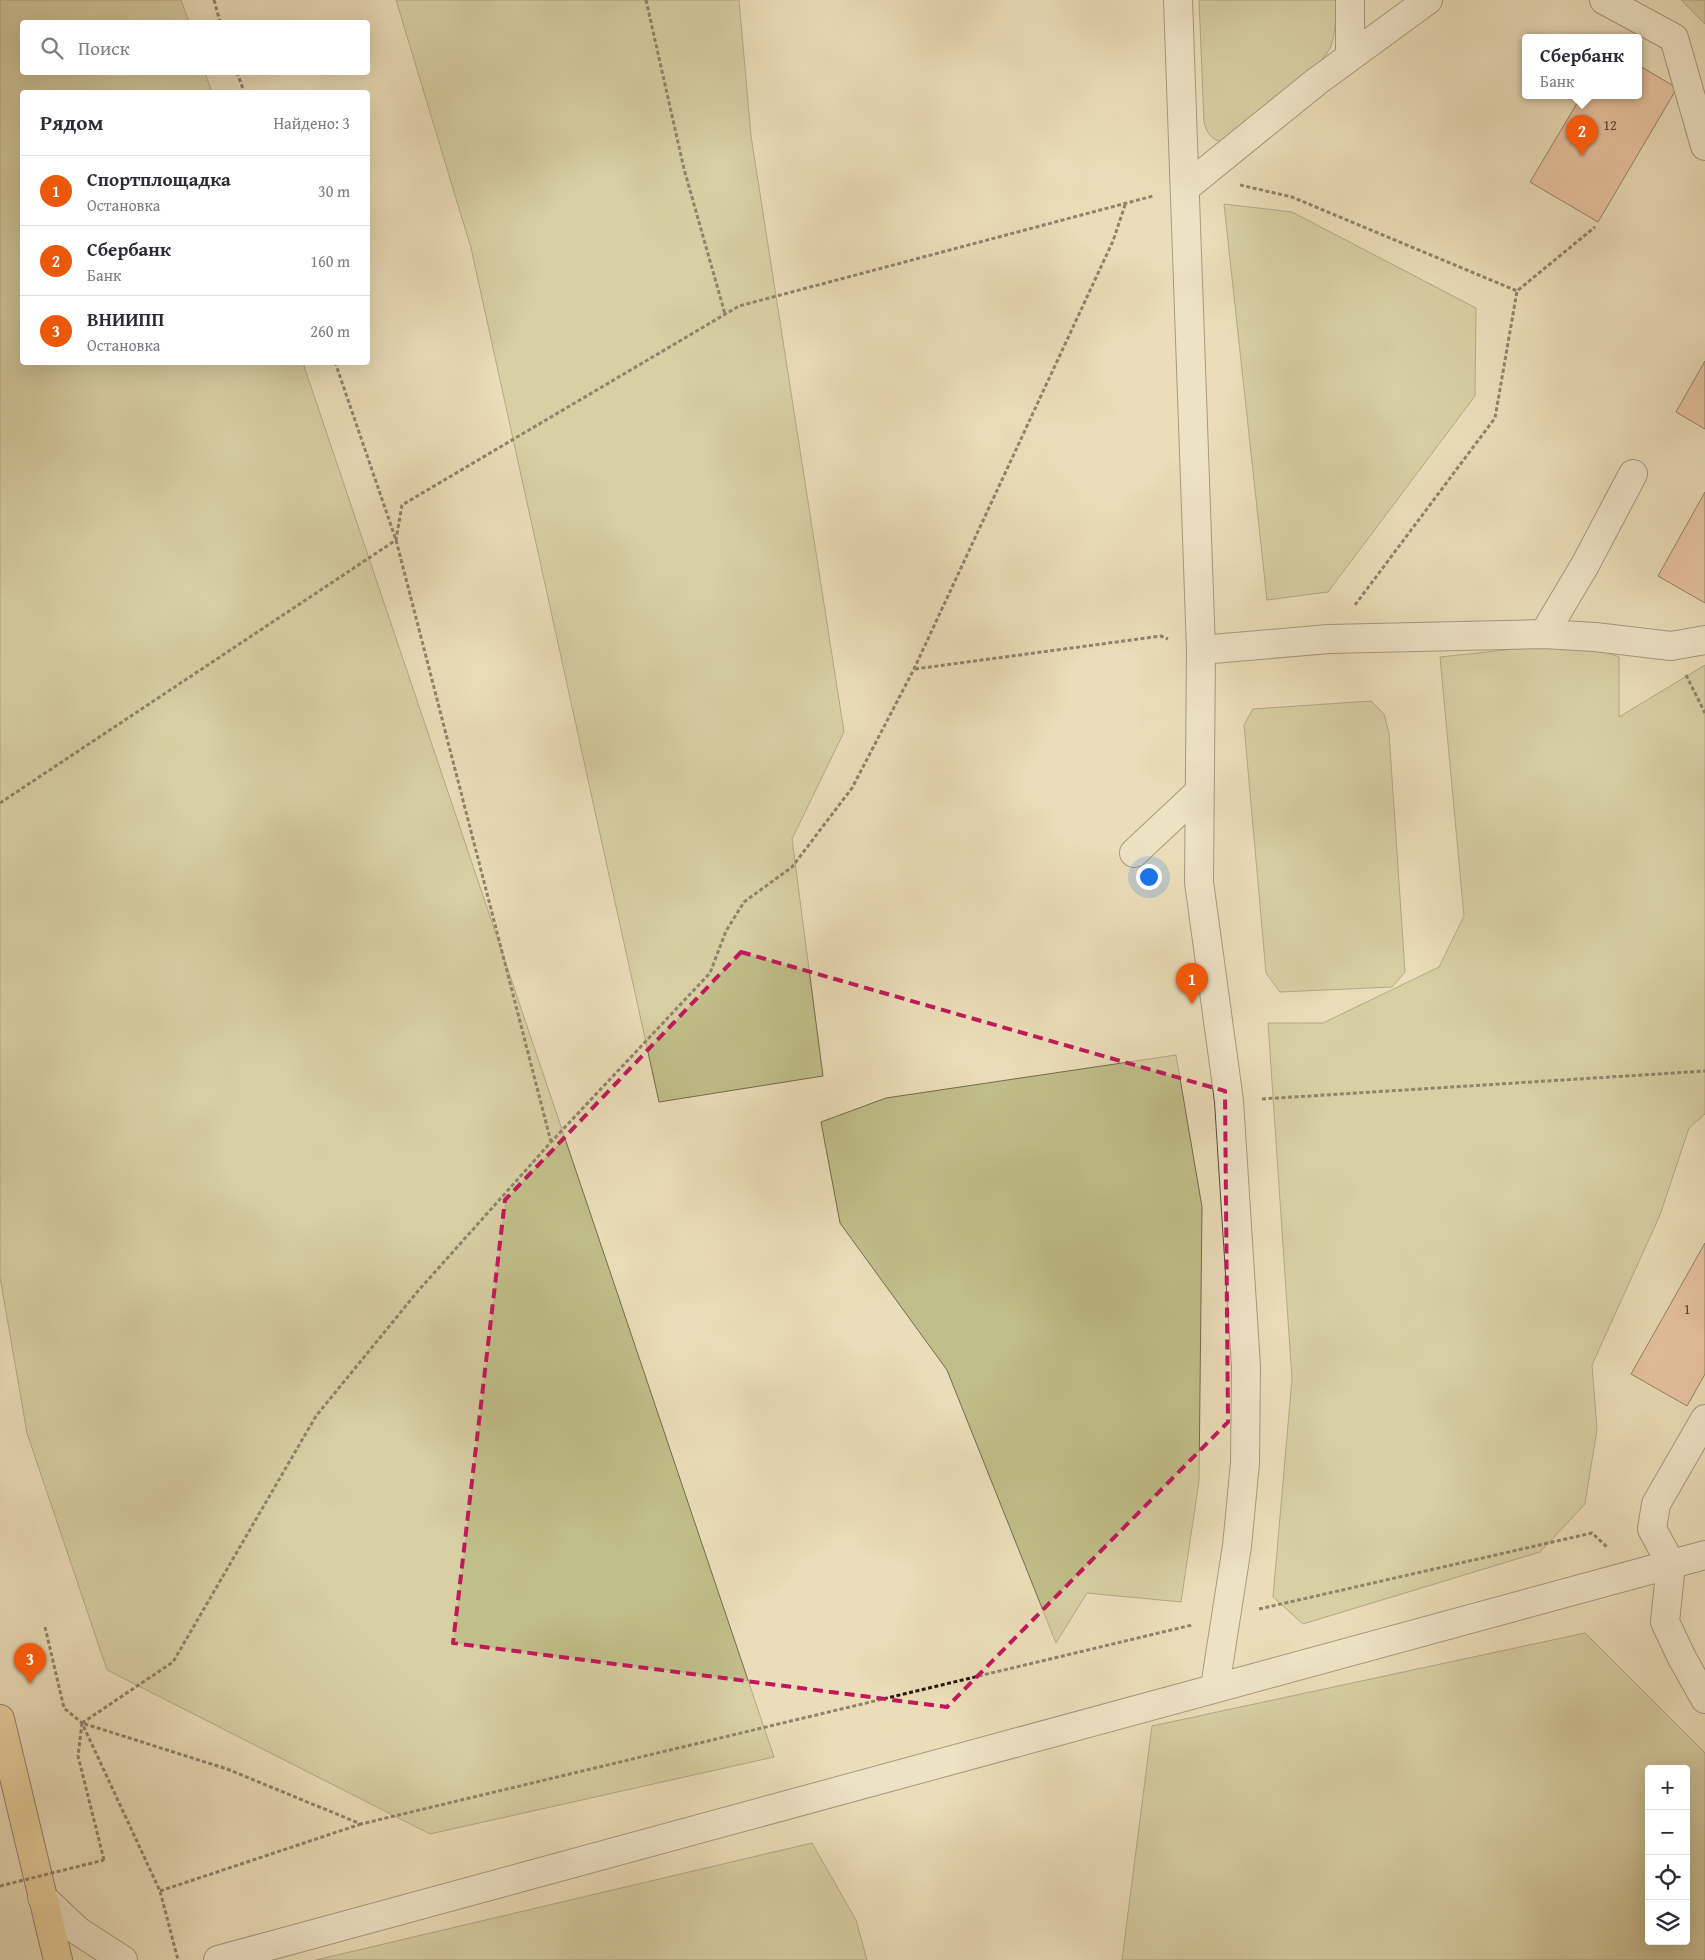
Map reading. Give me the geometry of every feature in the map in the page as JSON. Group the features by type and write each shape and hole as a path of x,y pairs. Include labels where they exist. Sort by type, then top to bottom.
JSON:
{"highway":[{"path":"0,1719 58,1960"}],"street":[{"path":"1178,0 1200,650 1199,882 1229,1101 1246,1367 1245,1463 1237,1546 1215,1687"},
{"path":"1350,0 1350,57"},
{"path":"1185,188 1316,82 1428,0"},
{"path":"1604,0 1674,38 1705,146"},
{"path":"1544,634 1585,565 1633,474"},
{"path":"1200,650 1329,640 1544,634 1596,637 1671,646 1705,640"},
{"path":"1134,853 1198,792"},
{"path":"1705,1419 1656,1504 1652,1529 1671,1564 1665,1622 1682,1658 1705,1699"},
{"path":"218,1960 1705,1555"},
{"path":"42,1897 78,1931 123,1960"}],"path":[{"path":"214,0 219,20"},
{"path":"646,0 684,169 725,314"},
{"path":"238,75 243,90"},
{"path":"1238,185 1292,197 1517,291"},
{"path":"0,803 396,540 402,505 739,306 1126,202 1185,188"},
{"path":"0,1886 104,1860 78,1756 82,1723 173,1662 316,1416 418,1291 551,1142 710,973 726,931 744,902 792,867 852,788 914,669 1113,241 1126,202"},
{"path":"1329,640 1496,418 1517,291 1595,227"},
{"path":"336,365 396,540 551,1142"},
{"path":"914,669 1161,636 1200,650"},
{"path":"1229,1101 1705,1071"},
{"path":"160,1891 361,1824 1226,1617 1592,1533"},
{"path":"45,1627 64,1708 82,1723 227,1769 361,1824"},
{"path":"82,1723 160,1891 178,1960"}],"highlighted area":[{"path":"741,952 1225,1091 1228,1422 947,1707 453,1643 505,1200"}],"shaded area":[{"path":"0,0 181,0 188,20 20,20 20,75 206,75 211,90 20,90 20,365 304,365 774,1757 430,1834 107,1670 27,1433 0,1277"},
{"path":"396,0 739,0 751,136 844,732 792,839 823,1076 659,1102 471,248"},
{"path":"1199,0 1337,0 1334,35 1331,46 1325,56 1299,82 1224,142 1216,140 1211,136 1204,123"},
{"path":"1681,0 1705,0 1705,24"},
{"path":"1224,204 1292,212 1476,308 1475,396 1328,592 1267,600"},
{"path":"1580,642 1619,657 1619,717 1705,665 1705,1114 1689,1128 1660,1215 1592,1365 1597,1429 1585,1504 1540,1552 1303,1624 1273,1597 1292,1379 1268,1023 1323,1023 1439,967 1464,916 1440,657"},
{"path":"1371,701 1384,714 1389,733 1405,972 1392,987 1280,992 1266,973 1244,725 1253,709"},
{"path":"1176,1055 1202,1207 1199,1481 1181,1602 1087,1593 1056,1643 947,1370 840,1223 821,1122 886,1098"},
{"path":"1585,1633 1705,1753 1705,1960 1122,1960 1152,1726"},
{"path":"812,1843 856,1920 867,1960 316,1960"}],"building":[{"path":"1642,67 1677,88 1598,222 1530,182 1580,99 1642,99"},
{"path":"1705,361 1705,429 1676,412"},
{"path":"1705,492 1705,603 1658,576"},
{"path":"1705,1243 1705,1374 1687,1406 1631,1374"}],"place":[{"name":"Сбербанк","path":"1582,156"},
{"name":"Спортплощадка","path":"1192,1004"},
{"name":"ВНИИПП","path":"30,1684"}]}
